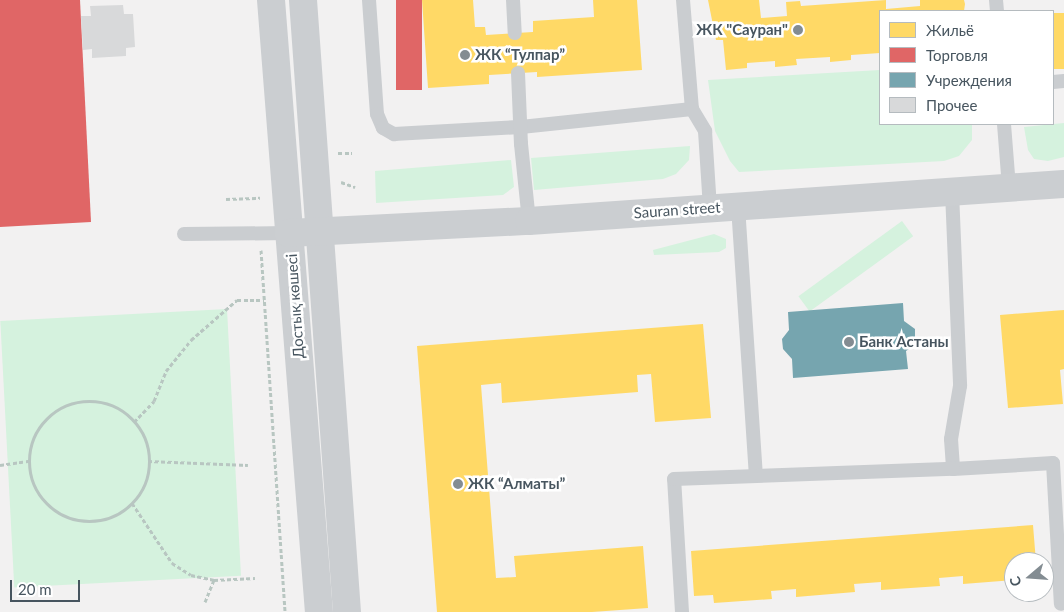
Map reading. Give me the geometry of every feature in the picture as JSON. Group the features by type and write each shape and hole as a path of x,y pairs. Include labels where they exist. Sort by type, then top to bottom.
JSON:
{"street":[{"name":"Достық көшесі","path":"271,0 319,612"},
{"name":"Достық көшесі","path":"303,0 347,612"},
{"name":"Sauran street","path":"290,233 529,221 1064,184"}],"lane":[{"path":"369,0 377,114 383,128 394,134 521,127 692,109"},
{"path":"513,0 515,33"},
{"path":"683,0 692,109 705,131 710,208"},
{"path":"518,74 529,221"},
{"path":"1004,125 1009,188"},
{"path":"952,192 960,386 951,439 953,469"},
{"path":"738,206 756,475"},
{"path":"184,234 290,233"},
{"path":"682,612 674,479 953,469 1053,463 1060,606"}],"path":[{"path":"260,190 264,300 285,612"},
{"path":"226,199 260,198"},
{"path":"134,422 154,401 166,371 191,340 237,300 264,300"},
{"path":"81,401 99,401 116,407 134,422 142,433 148,461 143,487 132,503 116,514 98,520 79,520 61,514 46,502 35,486 30,461 36,432 48,417 63,406 81,401"},
{"path":"0,465 30,461"},
{"path":"148,461 248,465"},
{"path":"132,503 172,563 191,575 214,580 255,578"},
{"path":"205,602 214,580"}],"green space":[{"path":"879,70 879,125 972,125 972,140 959,156 944,161 739,172 730,161 715,131 708,80"},
{"path":"1064,123 1064,157 1048,161 1034,159 1028,150 1024,127"},
{"path":"690,146 689,160 676,174 663,179 534,190 531,158"},
{"path":"511,160 514,187 503,195 376,203 375,171"},
{"path":"902,221 913,236 810,312 798,296"},
{"path":"714,234 726,239 726,248 719,252 654,255 653,250"},
{"path":"227,309 241,576 14,588 0,321"}],"building: Жильё":[{"path":"422,0 473,0 475,27 485,27 486,35 533,32 533,21 594,17 593,0 637,0 642,70 537,77 537,72 489,75 489,84 428,88"},
{"name":"ЖК \"Сауран\"","path":"708,0 759,0 761,18 787,16 786,2 800,1 801,6 886,0 886,9 920,6 920,0 964,0 965,4 964,10 879,10 879,53 851,55 851,60 830,62 830,57 796,59 797,65 775,67 775,61 747,63 747,68 726,70 723,40 716,40"},
{"path":"1054,13 1064,13 1064,69 1054,69"},
{"path":"1064,310 1064,369 1060,370 1063,404 1008,408 1000,315"},
{"name":"ЖК “Алматы”","path":"703,324 711,418 655,422 651,374 637,375 638,392 502,403 501,383 481,385 496,578 516,577 514,556 643,546 648,608 592,612 437,612 417,346"},
{"path":"1033,525 1035,552 1004,552 1004,581 963,584 963,576 939,578 940,586 881,590 881,582 854,584 855,592 796,597 796,589 771,591 772,599 714,603 713,595 694,596 691,551"}],"building: Торговля":[{"path":"0,0 80,0 91,222 0,227"},
{"path":"396,0 422,0 422,90 396,90"}],"building: Учреждения":[{"name":"Банк Астаны","path":"903,303 904,321 915,329 915,345 906,351 908,369 793,378 792,359 783,349 782,339 789,330 788,312"}],"building: Прочее":[{"path":"123,5 124,14 133,14 135,47 126,48 126,56 92,58 92,49 83,50 81,16 91,16 90,6"}],"place":[{"name":"ЖК \"Сауран\"","path":"798,30"},
{"name":"ЖК “Тулпар”","path":"465,55"},
{"name":"Банк Астаны","path":"849,342"},
{"name":"ЖК “Алматы”","path":"458,484"}]}
